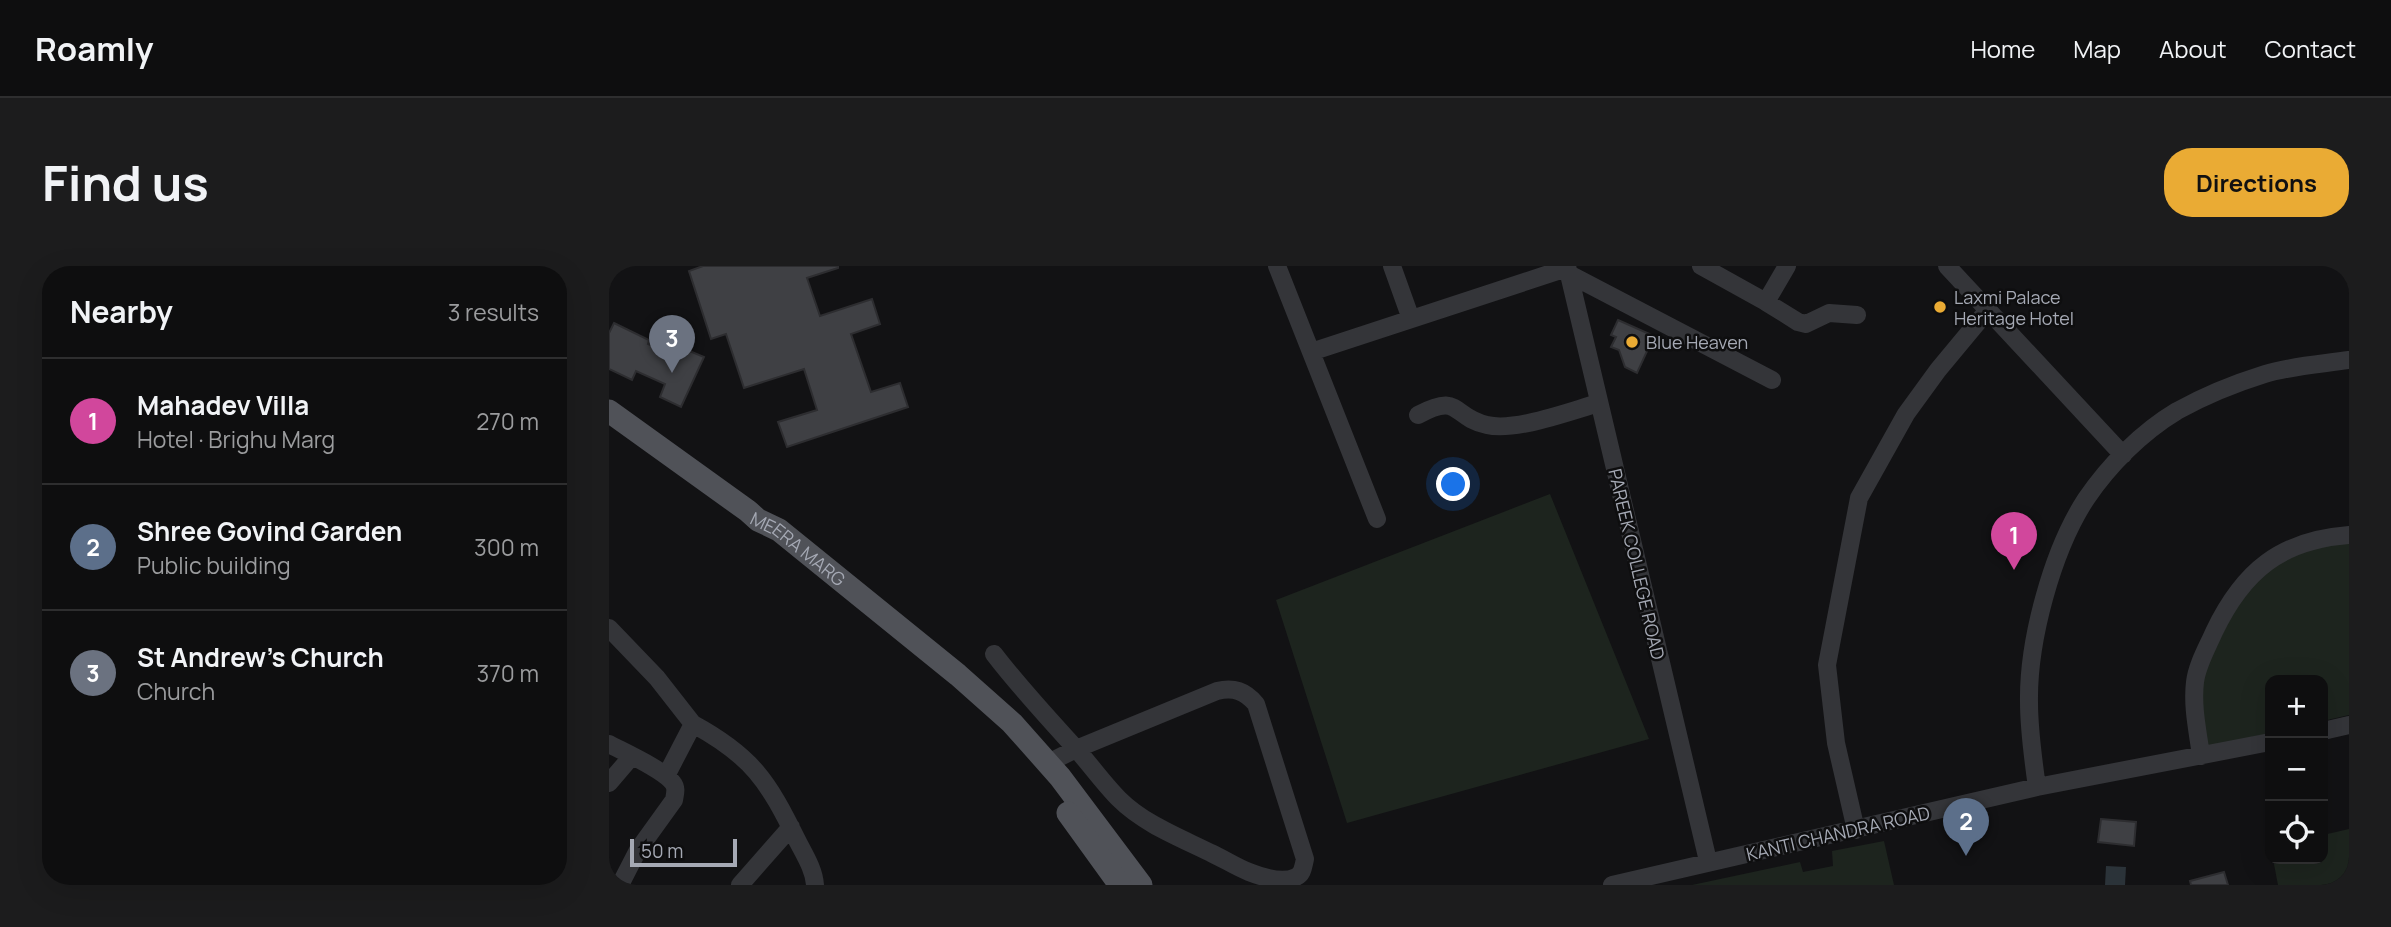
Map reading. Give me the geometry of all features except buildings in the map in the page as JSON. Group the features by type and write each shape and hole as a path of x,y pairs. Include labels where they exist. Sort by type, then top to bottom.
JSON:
{"main road":[{"path":"609,411 758,520"},
{"name":"MEERA MARG","path":"758,520 779,530 958,675 1012,723 1048,763 1141,885"},
{"name":"MEERA MARG","path":"758,520 765,537 946,682 1014,742 1120,885"}],"street":[{"path":"1277,266 1377,519"},
{"path":"1392,266 1411,319"},
{"path":"1701,266 1798,322 1806,324 1829,313 1857,316"},
{"path":"1766,302 1787,266"},
{"path":"1947,266 2123,455"},
{"path":"1311,352 1568,269 1772,380"},
{"name":"PAREEK COLLEGE ROAD","path":"1568,269 1708,862"},
{"path":"1856,830 1836,743 1827,665 1859,498 1906,414 1987,311"},
{"path":"2037,787 2029,700 2032,653 2041,610 2063,544 2085,500 2123,455 2177,411 2207,396 2267,373 2349,360"},
{"path":"1418,415 1435,406 1452,405 1477,422 1503,427 1599,403"},
{"path":"2201,756 2194,700 2196,678 2221,618 2243,582 2292,546 2349,535"},
{"path":"609,628 657,678 693,724 735,749 758,771 791,827 814,874 815,885"},
{"path":"995,654 1076,749 1120,800 1142,817 1248,872 1283,880 1297,877 1303,870 1304,859 1257,704 1250,696 1240,691 1217,691 1076,749 1048,763"},
{"path":"666,776 693,724"},
{"path":"2328,730 2349,725"},
{"name":"KANTI CHANDRA ROAD","path":"1612,885 2037,787 2265,743"},
{"path":"609,744 666,776 674,784 674,800 638,850 620,885"},
{"path":"609,783 632,756"},
{"path":"740,885 791,827"}],"shaded area":[{"path":"1550,494 1649,739 1347,823 1276,600"},
{"path":"2349,540 2349,715 2328,720 2328,675 2265,675 2265,735 2208,749 2198,684 2248,582 2281,554"},
{"path":"2349,829 2349,885 2278,885 2274,864 2328,864 2328,834"},
{"path":"1884,841 1894,885 1692,885 1800,862 1803,872 1833,866 1832,851"},
{"path":"2106,866 2126,867 2125,885 2105,885"}],"place":[{"name":"Laxmi Palace Heritage Hotel","path":"1940,307"},
{"name":"Blue Heaven","path":"1632,342"},
{"name":"St Andrew's Church","path":"672,373"},
{"name":"Mahadev Villa","path":"2014,570"},
{"name":"Shree Govind Garden","path":"1966,856"}]}
